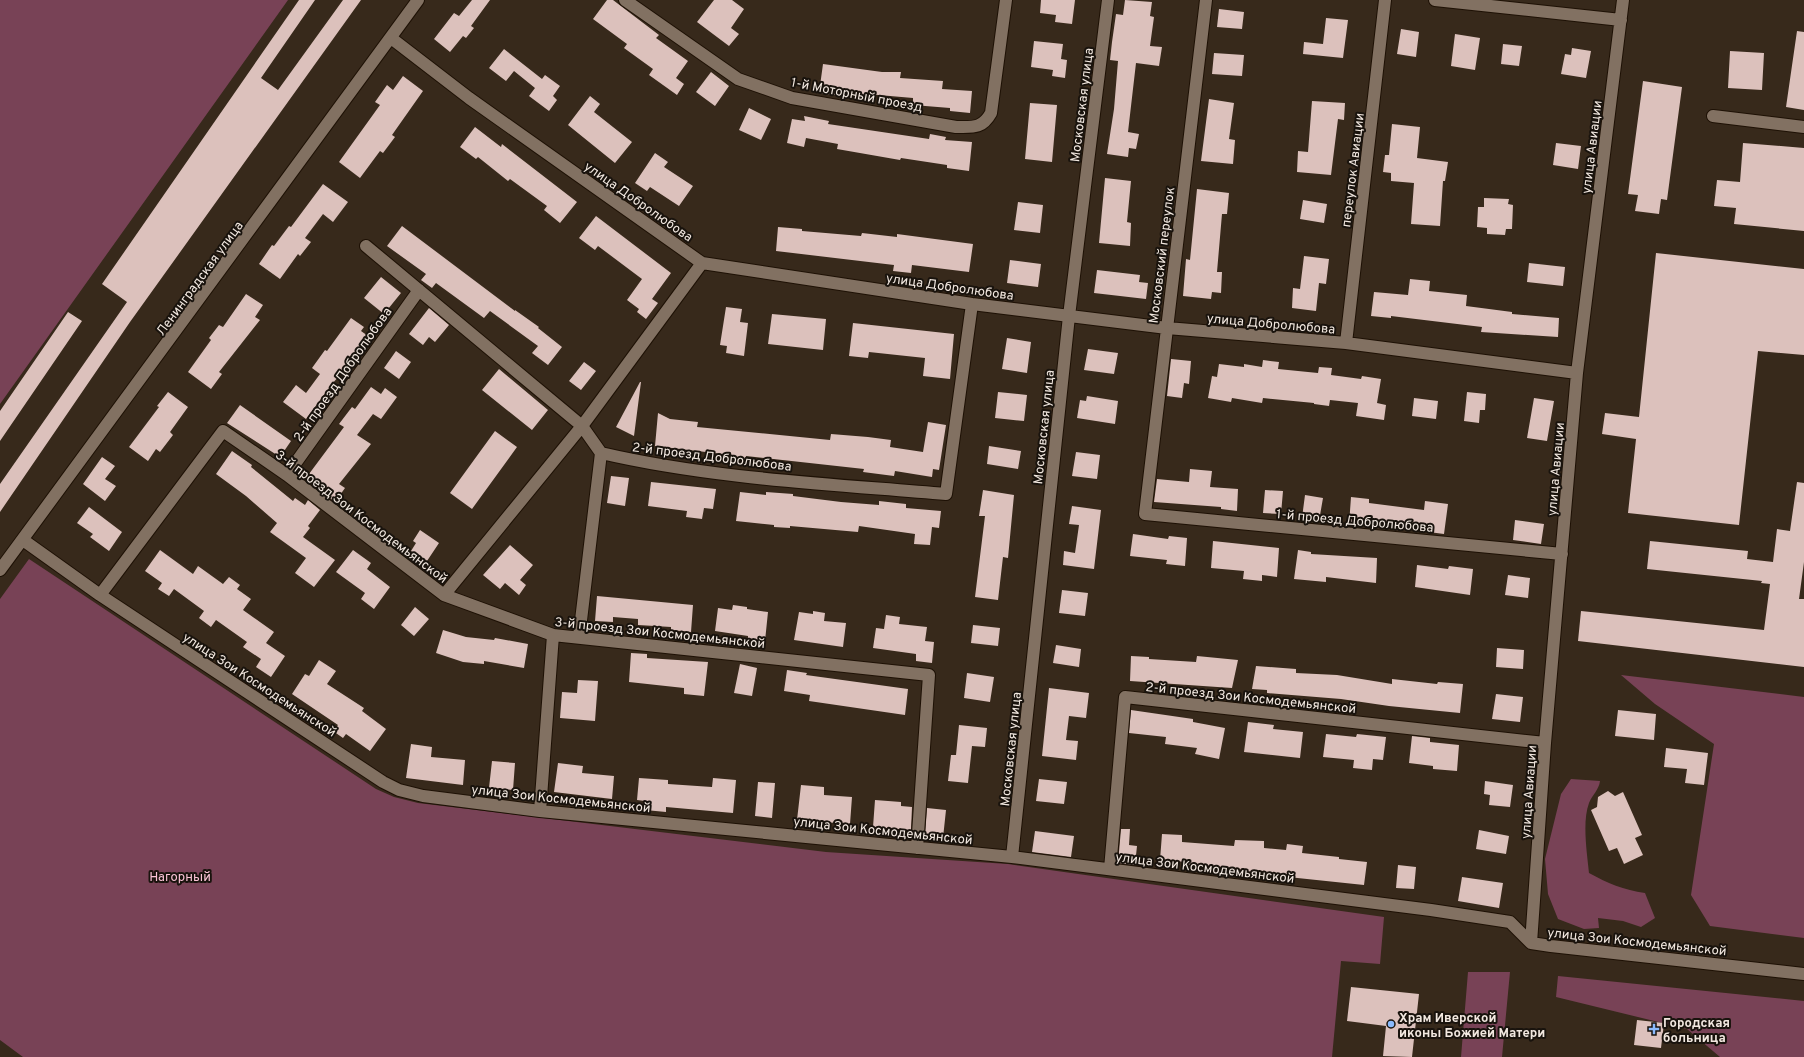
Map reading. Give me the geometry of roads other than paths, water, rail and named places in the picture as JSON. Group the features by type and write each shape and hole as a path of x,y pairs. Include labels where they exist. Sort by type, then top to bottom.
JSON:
{"street":[{"name":"Ленинградская улица","path":"0,570 418,0"},
{"name":"1-й Моторный проезд","path":"625,0 738,80 792,98 956,127 977,126 986,121 991,112 1006,0"},
{"name":"Московская улица","path":"1012,857 1069,316 1108,0"},
{"name":"Московский переулок","path":"1145,514 1206,0"},
{"name":"переулок Авиации","path":"1346,343 1386,0"},
{"path":"1435,0 1621,20"},
{"name":"улица Авиации","path":"1531,943 1545,743 1577,373 1623,0"},
{"name":"улица Добролюбова","path":"391,38 469,98 702,263 972,304 1166,328 1346,343 1577,373"},
{"path":"1713,116 1804,127"},
{"path":"366,246 582,426 601,453 579,637"},
{"path":"444,595 582,426 702,263"},
{"name":"2-й проезд Добролюбова","path":"287,475 419,290"},
{"name":"2-й проезд Добролюбова","path":"601,453 676,468 767,478 946,494 972,304"},
{"name":"3-й проезд Зои Космодемьянской","path":"100,595 223,431 287,475 444,595 553,635 929,675 917,848"},
{"name":"1-й проезд Добролюбова","path":"1145,514 1562,554"},
{"name":"улица Зои Космодемьянской","path":"23,540 100,595 377,778 399,790 414,795 540,811 1012,857 1110,869 1510,922 1531,943 1804,974"},
{"path":"540,811 553,635"},
{"name":"2-й проезд Зои Космодемьянской","path":"1110,869 1125,697 1545,743"}],"place":[{"name":"Храм Иверской иконы Божией Матери","path":"1391,1024"},
{"name":"Городская больница","path":"1654,1029"}],"park label":[{"name":"Нагорный","path":"180,876"}]}
